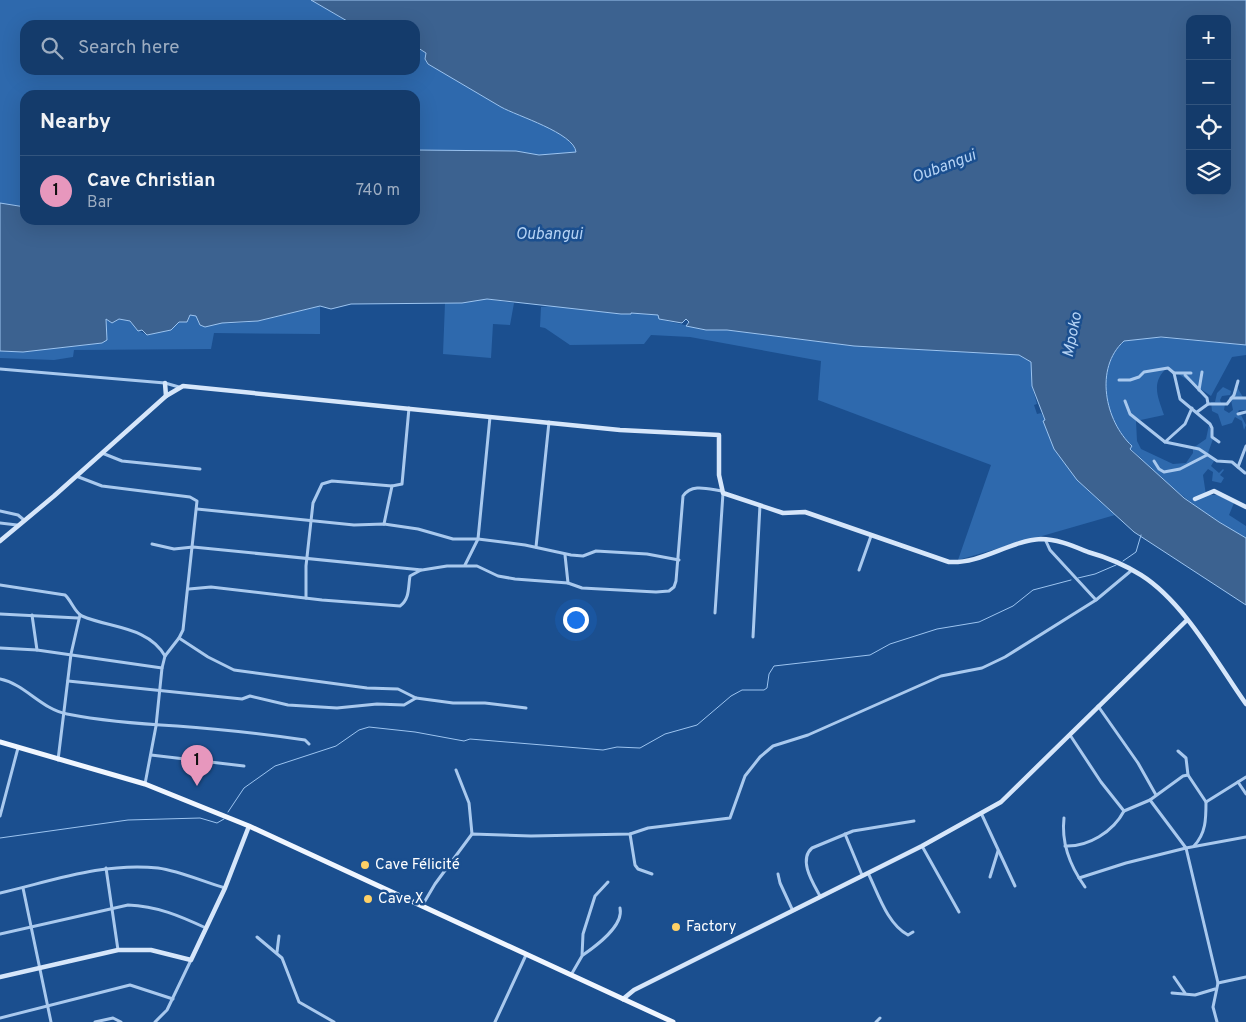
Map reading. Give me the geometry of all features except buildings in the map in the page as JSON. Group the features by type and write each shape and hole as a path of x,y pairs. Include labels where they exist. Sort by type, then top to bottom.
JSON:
{"main road":[{"path":"0,742 145,784 249,826 673,1022"}],"street":[{"path":"1119,380 1130,380 1139,377 1144,372 1168,368 1174,373 1185,375 1191,373"},
{"path":"0,369 165,383 179,386 620,430 719,435 719,475 722,492 715,613"},
{"path":"1199,390 1202,372"},
{"path":"1174,373 1180,400 1210,424 1212,437 1219,442"},
{"path":"1185,375 1207,398 1208,404"},
{"path":"1197,412 1208,404 1227,404 1234,395 1238,381"},
{"path":"165,383 166,396"},
{"path":"0,541 179,386"},
{"path":"1230,398 1246,398"},
{"path":"1125,401 1130,414 1165,442 1200,449 1217,461 1228,460 1245,473"},
{"path":"306,598 306,566 313,519 313,503 322,484 332,481 392,486 402,484 409,408"},
{"path":"1165,442 1185,424 1192,408"},
{"path":"1238,414 1246,412"},
{"path":"465,565 478,539 490,416"},
{"path":"536,548 549,422"},
{"path":"1238,467 1246,446"},
{"path":"101,453 122,461 200,469"},
{"path":"1154,461 1159,469 1170,472 1207,455"},
{"path":"76,476 102,486 190,497 196,502 197,509 189,589 183,630 165,656 162,668 158,691 156,726 145,784"},
{"path":"384,524 392,486"},
{"path":"152,544 174,548 308,558 422,570 465,565 477,566 498,576 515,580 568,583 582,588 669,591 674,587 679,560 683,496 691,488 722,492 783,513 805,512 955,563 1032,540 1059,541 1132,570 1160,590 1187,620 1246,704"},
{"path":"1195,499 1214,492 1246,506"},
{"path":"753,637 760,504"},
{"path":"197,509 313,519 354,525 384,524 418,529 453,539 478,539 536,548 565,555 583,556 596,551 647,554 679,560"},
{"path":"0,511 18,515 24,520"},
{"path":"0,523 17,525"},
{"path":"859,570 872,536"},
{"path":"1045,539 1050,550 1096,600"},
{"path":"565,555 568,583"},
{"path":"189,589 211,587 400,606 405,602 408,595 410,576 422,570"},
{"path":"472,834 531,836 630,834 648,828 730,818 745,776 773,746 808,735 941,676 982,668 1030,643 1096,600 1132,570"},
{"path":"0,585 65,595 79,617 71,654 58,760"},
{"path":"0,614 79,617 135,632 161,648 165,656"},
{"path":"32,616 37,650"},
{"path":"623,999 634,990 792,909 982,815 1001,802 1187,620"},
{"path":"179,638 208,657 234,670 367,688 398,689 416,698 453,703 486,703 526,708"},
{"path":"0,648 71,654 162,668"},
{"path":"0,679 16,684 39,701 65,714 156,726 251,732 306,740 309,744"},
{"path":"68,681 242,698 250,696 288,705 337,708 377,704 404,706 416,698"},
{"path":"1098,706 1138,763 1156,794"},
{"path":"1070,735 1101,782 1124,811"},
{"path":"0,816 18,748"},
{"path":"1178,751 1186,758 1188,775 1206,802 1205,826 1200,840 1193,847"},
{"path":"151,755 244,766"},
{"path":"422,906 434,884 472,834 469,803 456,770"},
{"path":"1065,846 1088,843 1112,828 1124,811 1150,800 1183,776 1188,775"},
{"path":"1206,802 1246,777"},
{"path":"1238,782 1246,794"},
{"path":"1150,800 1186,848 1218,984 1215,989 1213,1007 1217,1022"},
{"path":"982,815 1015,886"},
{"path":"1064,818 1065,846 1070,865 1085,887"},
{"path":"820,896 806,864 808,852 845,834 877,825 914,821"},
{"path":"155,1022 167,1010 173,999 225,888 249,826"},
{"path":"630,834 635,865 638,869 652,874"},
{"path":"845,834 862,875"},
{"path":"1078,878 1126,863 1186,848 1246,837"},
{"path":"922,846 959,912"},
{"path":"990,877 998,851"},
{"path":"0,893 106,868 122,866 161,868 225,888"},
{"path":"106,868 118,950"},
{"path":"868,872 889,915 903,932 908,935 913,932"},
{"path":"778,874 792,909"},
{"path":"582,956 583,934 595,896 608,882"},
{"path":"23,888 38,968 51,1022"},
{"path":"0,934 128,905 150,906 170,911 206,928"},
{"path":"570,975 582,956 610,934 620,918 620,908"},
{"path":"277,952 280,936"},
{"path":"257,937 277,952 286,964 299,1002 334,1022"},
{"path":"0,977 118,950 151,950 191,960"},
{"path":"494,1022 526,954"},
{"path":"1174,977 1185,993"},
{"path":"1218,984 1246,977"},
{"path":"0,1018 130,985 173,999"},
{"path":"1172,993 1195,995 1215,989"},
{"path":"95,1022 113,1018 121,1022"},
{"path":"876,1022 880,1018"}],"shaded area":[{"path":"0,0 311,0 345,20 20,20 20,75 420,75 420,49 426,53 429,64 501,107 554,130 571,143 576,151 573,154 539,155 516,151 420,150 420,90 20,90 20,206 0,203"},
{"path":"487,299 514,303 510,325 493,324 491,358 443,354 445,303"},
{"path":"320,306 320,334 214,333 211,349 74,350 73,357 54,360 0,358 0,351 23,352 102,343 107,339 106,319 114,322 119,319 130,321 136,329 147,335 171,330 179,322 187,322 190,315 224,323 236,323 272,318"},
{"path":"552,306 621,314 658,315 659,319 706,330 727,330 854,346 1019,355 1031,362 1032,386 1037,404 1034,405 1037,414 1041,413 1045,420 1043,420 1077,480 1115,515 958,560 991,465 818,400 821,361 690,337 651,335 644,344 570,345 545,328 540,327 541,307"},
{"path":"1153,337 1246,345 1246,355 1232,357 1211,396 1168,367 1162,373 1157,384 1158,396 1164,415 1136,421 1137,441 1141,449 1173,464 1186,463 1193,453 1193,448 1206,439 1209,425 1213,439 1208,453 1214,461 1211,466 1219,473 1223,469 1220,475 1224,478 1221,483 1212,481 1213,472 1208,469 1203,475 1206,495 1218,495 1234,503 1229,515 1246,526 1246,538 1200,509 1157,475 1130,448 1131,446 1115,422 1106,394 1106,379 1109,365 1115,352 1124,341"},
{"path":"1223,387 1231,391 1230,395 1222,396 1220,400 1221,403 1225,404 1224,410 1229,413 1233,410 1231,400 1235,397 1237,387 1244,399 1246,399 1246,410 1239,410 1237,414 1241,415 1246,425 1244,430 1242,421 1235,417 1232,423 1222,426 1218,414 1212,411 1211,402 1215,402 1217,393"}],"water":[{"path":"311,0 1246,0 1246,345 1161,337 1124,341 1115,352 1109,365 1106,379 1110,409 1115,423 1132,446 1130,449 1184,498 1246,538 1246,605 1134,532 1077,480 1054,449 1043,421 1045,420 1032,386 1031,362 1019,355 854,346 727,330 706,330 686,326 689,322 686,319 682,323 659,319 658,315 621,314 487,299 462,303 351,304 331,309 320,306 258,321 222,323 205,327 200,325 196,316 190,315 187,322 179,322 171,330 147,335 142,330 138,331 130,321 119,319 112,323 106,319 107,340 102,343 23,352 0,351 0,203 20,206 20,225 420,225 420,150 516,151 539,155 576,152 573,145 566,138 501,107 428,64 425,59 426,53 420,49 420,20 345,20"}],"waterway":[{"path":"1123,561 1136,552 1141,535"},
{"path":"1078,578 1095,574 1116,565"},
{"path":"228,812 244,788 275,766 336,746 359,730 369,727 415,732 464,741 470,739 603,750 617,747 640,748 665,734 697,725 731,696 742,690 764,690 767,688 769,674 774,666 870,655 890,644 937,629 979,622 1013,606 1033,590 1071,580"},
{"path":"0,838 128,820 200,818 217,823 224,819"}],"place":[{"name":"Cave Christian","path":"197,786"},
{"name":"Cave Félicité","path":"365,865"},
{"name":"Cave X","path":"368,899"},
{"name":"Factory","path":"676,927"}],"water label":[{"name":"Oubangui","path":"944,167"},
{"name":"Oubangui","path":"549,235"},
{"name":"Mpoko","path":"1073,335"}]}
